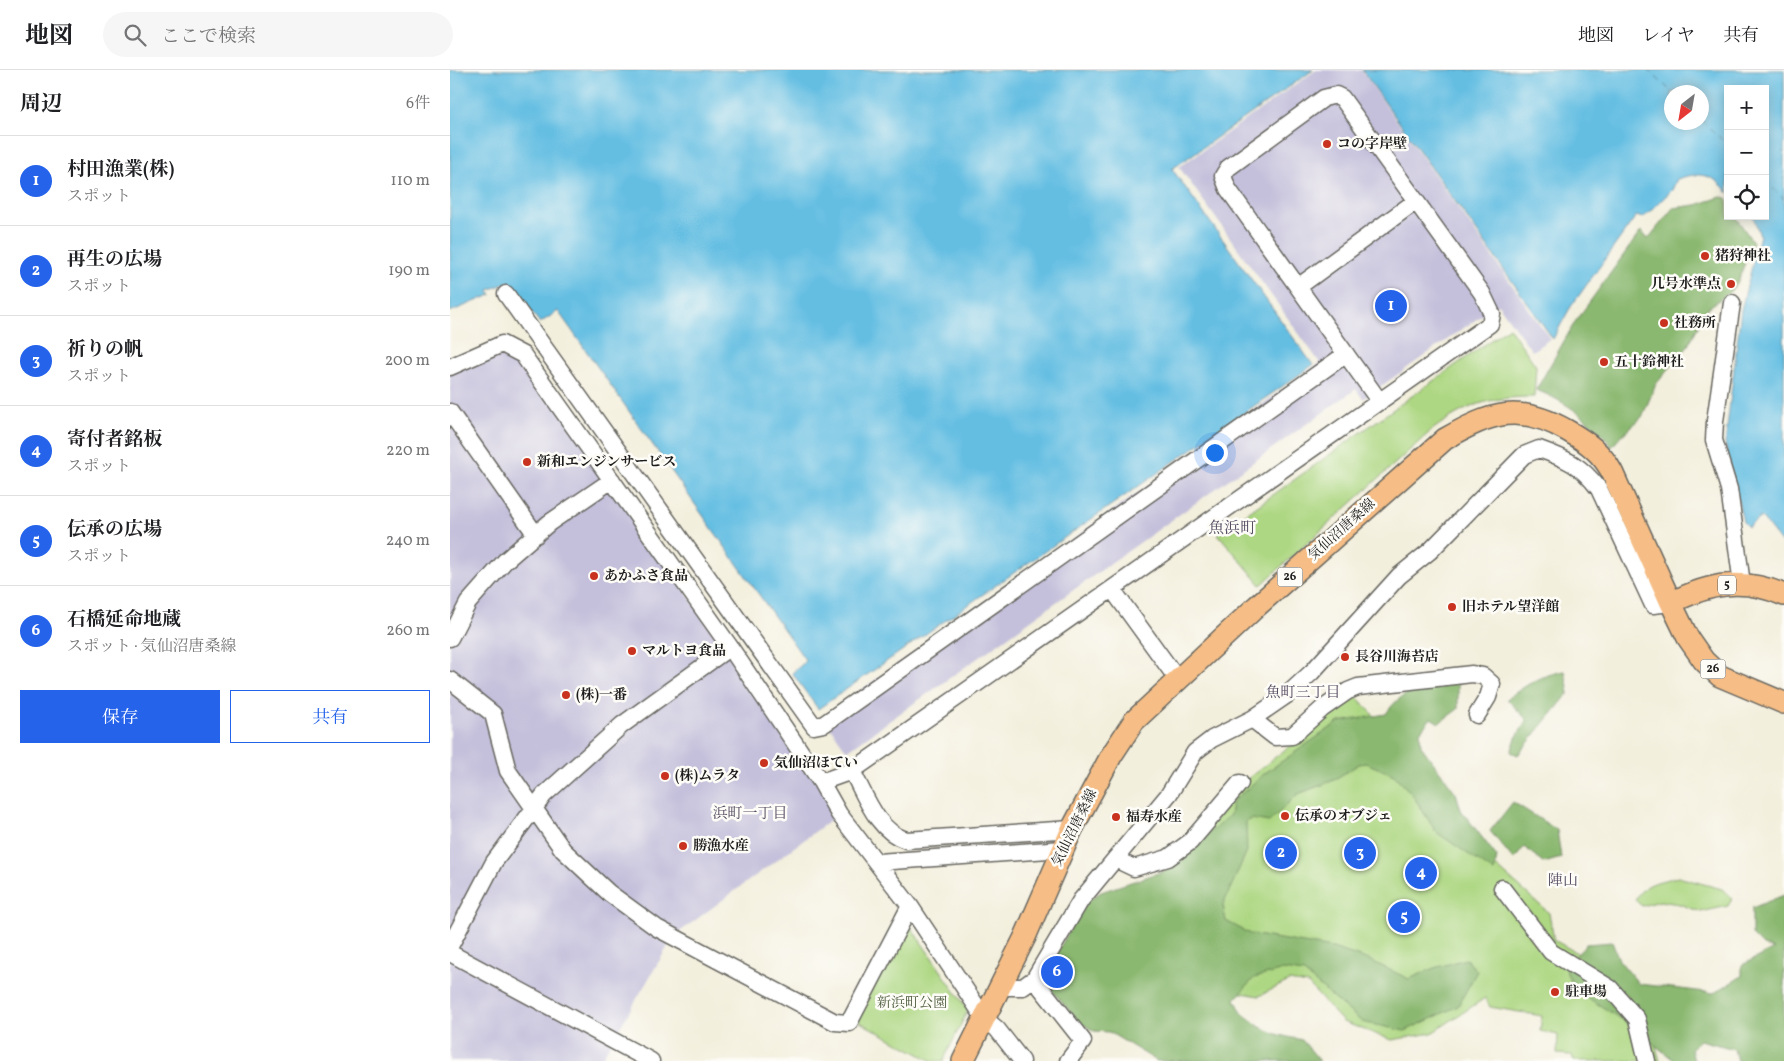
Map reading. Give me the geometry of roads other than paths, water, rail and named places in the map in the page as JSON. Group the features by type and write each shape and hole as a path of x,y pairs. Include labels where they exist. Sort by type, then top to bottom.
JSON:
{"main road":[{"name":"気仙沼唐桑線","path":"963,1061 986,1019 1072,829 1111,756 1134,721 1257,606 1445,439 1471,424 1492,417 1530,414 1553,422 1578,437 1602,455 1632,514 1688,638 1704,661 1720,676 1784,704"},
{"name":"5","path":"1671,603 1703,589 1742,584 1763,586 1784,595"}],"street":[{"path":"821,782 852,772 1380,402 1490,324 1492,314 1482,293 1342,98 1336,95 1324,98 1228,168 1224,176 1228,189 1380,402"},
{"path":"1298,287 1416,201"},
{"path":"506,294 814,726 824,724 1346,354"},
{"path":"1732,303 1714,440 1728,489 1742,584"},
{"path":"450,367 502,344 523,355 730,647 821,782 840,814 910,906 986,1019 997,1029 1022,1061"},
{"path":"450,412 536,535"},
{"path":"1001,987 1023,987 1034,979 1081,900 1169,794 1195,752 1212,739 1252,719 1287,695 1312,672 1399,576 1430,551 1524,455 1539,449 1570,460 1588,474 1599,489 1653,605 1671,603"},
{"path":"450,638 468,603 505,561 549,523 612,480"},
{"path":"1112,589 1178,680"},
{"path":"450,946 494,862 544,795 622,725 730,647"},
{"path":"1252,719 1275,737 1292,736 1322,709 1348,691 1358,687 1472,674 1483,676 1492,684 1488,698 1477,714"},
{"path":"450,680 493,714 508,771 563,850 609,893 657,928 835,1022 849,1023 910,906"},
{"path":"852,772 882,826 893,836 906,840 1072,829"},
{"path":"1115,860 1134,868 1168,858 1190,842 1240,783"},
{"path":"878,862 1063,849"},
{"path":"1502,888 1551,952 1610,988 1621,1000 1637,1020 1647,1061"},
{"path":"450,953 651,1061"},
{"path":"1034,979 1083,1041 1068,1061"}],"water":[{"path":"450,70 1313,70 1172,169 1313,365 818,709 792,673 806,661 558,311 540,323 509,282 489,290 491,295 450,312"},
{"path":"1362,70 1784,70 1784,546 1761,517 1748,527 1743,522 1725,444 1741,310 1760,235 1754,220 1769,220 1769,85 1724,85 1724,187 1717,181 1705,176 1692,175 1677,179 1672,190 1643,218 1636,216 1570,308 1553,339"}],"place":[{"name":"コの字岸壁","path":"1327,144"},
{"name":"猪狩神社","path":"1705,256"},
{"name":"几号水準点","path":"1731,284"},
{"name":"村田漁業(株)","path":"1391,306"},
{"name":"社務所","path":"1664,323"},
{"name":"五十鈴神社","path":"1604,362"},
{"name":"新和エンジンサービス","path":"527,462"},
{"name":"あかふさ食品","path":"594,576"},
{"name":"旧ホテル望洋館","path":"1452,607"},
{"name":"マルトヨ食品","path":"632,651"},
{"name":"長谷川海苔店","path":"1345,657"},
{"name":"(株)一番","path":"566,695"},
{"name":"気仙沼ほてい","path":"764,763"},
{"name":"(株)ムラタ","path":"665,776"},
{"name":"伝承のオブジェ","path":"1285,816"},
{"name":"福寿水産","path":"1116,817"},
{"name":"勝漁水産","path":"683,846"},
{"name":"再生の広場","path":"1281,853"},
{"name":"祈りの帆","path":"1360,853"},
{"name":"寄付者銘板","path":"1421,873"},
{"name":"伝承の広場","path":"1404,917"},
{"name":"石橋延命地蔵","path":"1057,972"},
{"name":"駐車場","path":"1555,992"}],"district":[{"name":"魚浜町","path":"1232,529"},
{"name":"魚町三丁目","path":"1303,693"},
{"name":"浜町一丁目","path":"750,814"},
{"name":"陣山","path":"1563,881"}],"park label":[{"name":"新浜町公園","path":"912,1003"}]}
